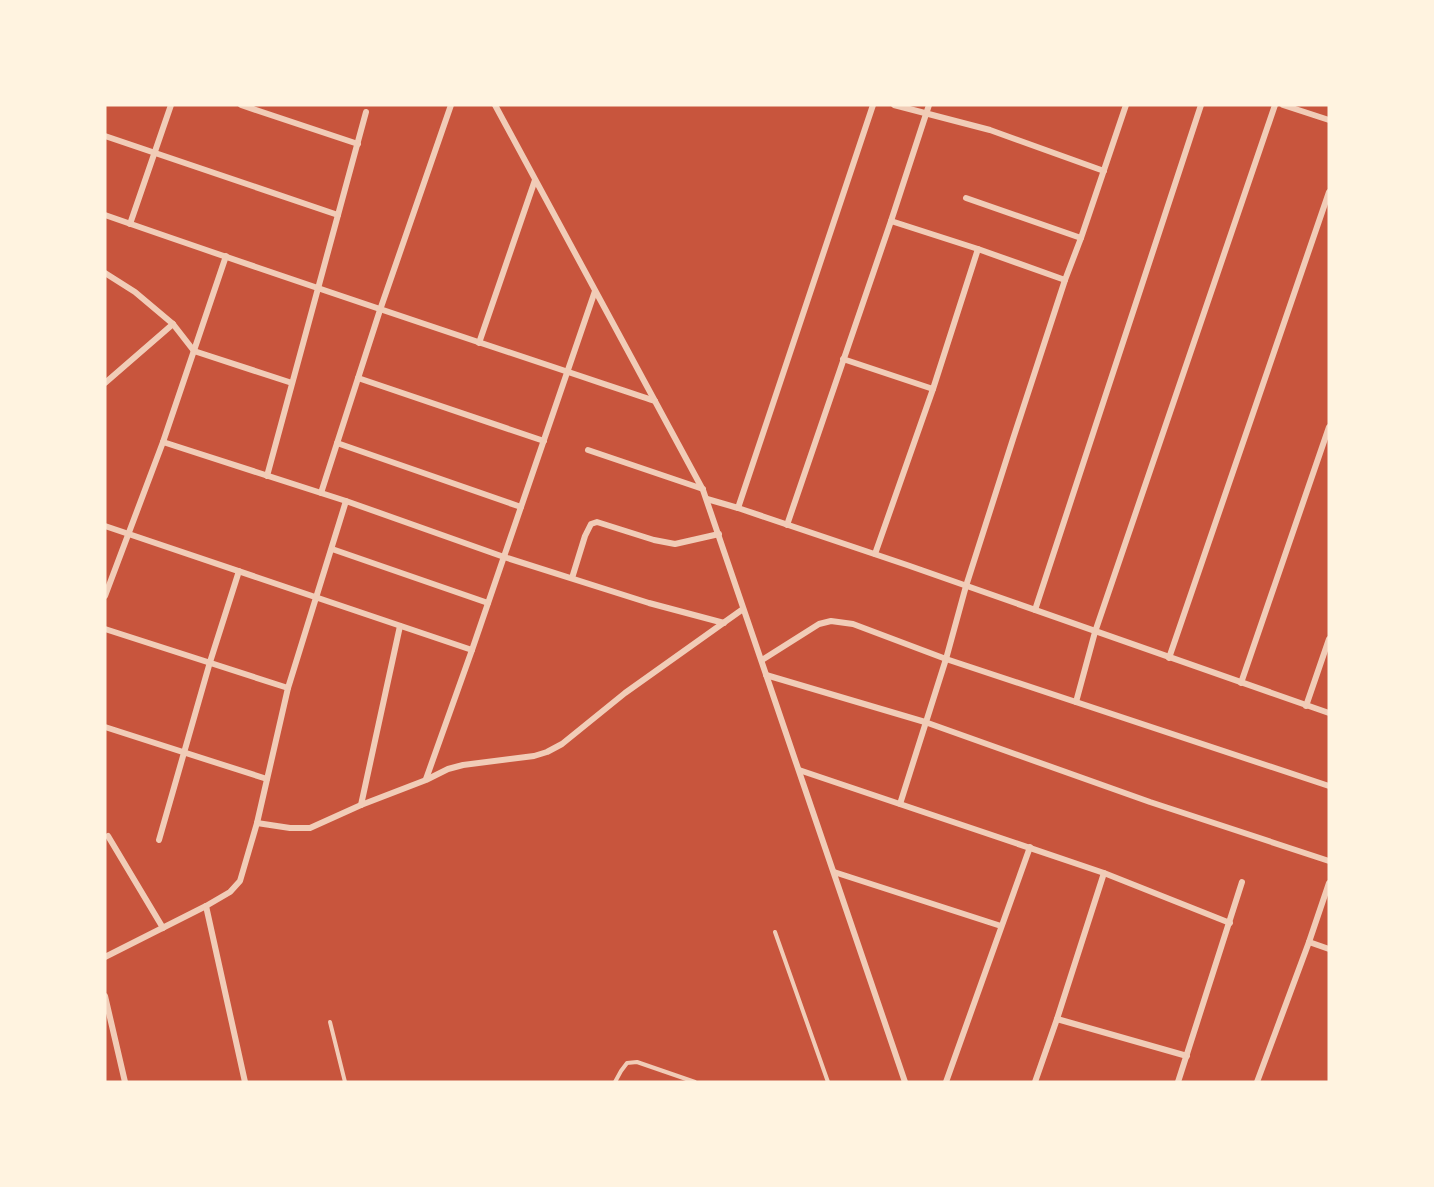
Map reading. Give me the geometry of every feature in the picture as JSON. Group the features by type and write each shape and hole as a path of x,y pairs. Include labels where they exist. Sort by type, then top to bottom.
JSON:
{"street":[{"path":"130,224 171,105"},
{"path":"241,105 358,144"},
{"path":"321,493 380,310 451,105"},
{"path":"495,105 707,499 905,1082"},
{"path":"738,508 873,105"},
{"path":"894,105 990,130 1104,171"},
{"path":"787,525 929,105"},
{"path":"900,804 946,659 966,586 1065,280 1126,105"},
{"path":"1035,610 1201,105"},
{"path":"1076,702 1095,632 1275,105"},
{"path":"1283,105 1329,120"},
{"path":"267,476 366,112"},
{"path":"105,136 338,215"},
{"path":"479,343 535,180"},
{"path":"1169,658 1329,192"},
{"path":"966,198 1081,238"},
{"path":"105,215 380,310 656,401"},
{"path":"891,221 1065,280"},
{"path":"874,554 933,388 978,249"},
{"path":"105,596 163,442 226,256"},
{"path":"105,273 135,292 173,324 194,351 292,383"},
{"path":"426,780 595,291"},
{"path":"105,384 173,324"},
{"path":"843,359 933,388"},
{"path":"358,378 544,441"},
{"path":"1241,683 1329,427"},
{"path":"163,442 346,501 504,557 649,603 724,623"},
{"path":"338,443 521,507"},
{"path":"588,450 703,490"},
{"path":"707,499 874,554 1329,714"},
{"path":"105,957 206,906 237,886 240,881 257,823 288,688 346,501"},
{"path":"572,578 585,536 591,524 597,522 654,540 675,544 719,534"},
{"path":"105,526 472,650"},
{"path":"332,549 488,603"},
{"path":"159,840 210,662 239,571"},
{"path":"257,823 290,828 310,828 454,767 534,756 547,752 562,744 625,693 743,609"},
{"path":"762,660 819,624 831,621 853,624 946,659 1329,786"},
{"path":"361,805 400,626"},
{"path":"105,629 288,688"},
{"path":"1306,706 1329,639"},
{"path":"766,675 925,722 1150,802 1329,861"},
{"path":"105,727 267,779"},
{"path":"799,770 1104,873 1230,922"},
{"path":"108,836 163,928"},
{"path":"946,1082 1030,847"},
{"path":"834,872 1001,926"},
{"path":"1035,1082 1104,873"},
{"path":"1178,1082 1242,882"},
{"path":"1257,1082 1329,883"},
{"path":"206,906 244,1082"},
{"path":"1309,942 1329,949"},
{"path":"105,996 125,1082"},
{"path":"1057,1019 1187,1056"}],"lane":[{"path":"775,932 828,1082"},
{"path":"330,1022 345,1082"},
{"path":"615,1082 627,1064 637,1062 695,1082"}]}
